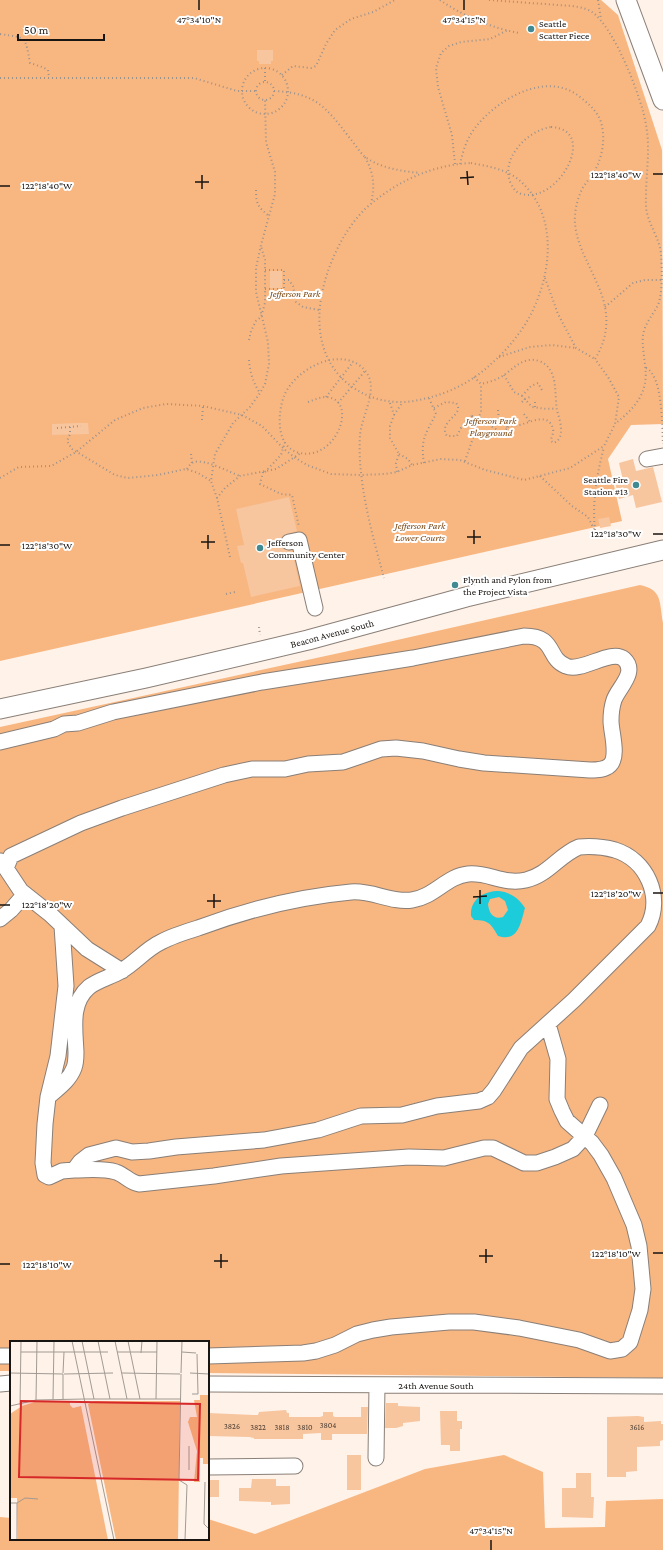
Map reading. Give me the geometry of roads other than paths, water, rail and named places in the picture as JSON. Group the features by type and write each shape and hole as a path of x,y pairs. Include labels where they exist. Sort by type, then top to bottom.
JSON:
{"main road":[{"path":"626,0 663,100"},
{"name":"Beacon Avenue South","path":"0,710 308,640 466,597 663,550"}],"street":[{"path":"647,460 663,456"},
{"path":"294,541 315,608"},
{"path":"0,742 57,729 64,724 78,723 113,712 254,684 413,658 524,636 537,637 542,640 564,666 576,668 610,657 619,656 627,663 628,677 615,698 612,711 611,722 615,753 613,761 607,768 590,770 484,763 459,760 423,750 396,748 381,749 343,762 308,764 285,769 244,770 224,775 81,823 10,856 3,864 25,894 87,949 122,971"},
{"path":"48,1097 64,1084 75,1066 76,1005 81,995 90,986 122,971 160,942 234,914 289,900 350,892 362,892 396,900 419,899 462,875 479,874 509,882 517,881 537,876 552,867 570,851 590,846 616,850 634,860 647,875 655,897 656,907 654,916 648,926 548,1024 521,1048 494,1090 488,1097 480,1101 438,1106 402,1115 361,1116 318,1130 259,1141 132,1152 116,1148 89,1155 80,1162 61,1170"},
{"path":"0,919 25,894"},
{"path":"62,926 66,986 58,1056 46,1112 45,1145 47,1156 61,1170 111,1171 139,1184 214,1176 281,1166 409,1157 444,1158 488,1148 493,1148 524,1163 537,1163 573,1149 585,1136 600,1105"},
{"path":"209,1356 303,1353 316,1351 335,1345 357,1334 373,1330 463,1321 503,1325 579,1340 610,1351 622,1349 630,1342 640,1310 643,1289 639,1246 634,1225 614,1178 601,1155 585,1136 567,1121 556,1099 558,1059 548,1024"},
{"path":"0,1384 10,1383"},
{"name":"24th Avenue South","path":"209,1384 663,1386"},
{"path":"376,1385 376,1458"},
{"path":"209,1467 295,1466"}],"water":[{"path":"493,891 510,894 517,898 525,908 518,930 511,936 498,936 489,924 483,921 474,920 471,916 471,910 475,901 483,894","holes":["499,897 505,901 508,910 503,917 494,917 489,910 488,904 490,899"]}],"place":[{"name":"Seattle Scatter Piece","path":"531,29"},
{"name":"Seattle Fire Station #13","path":"636,485"},
{"name":"Jefferson Community Center","path":"260,548"},
{"name":"Plynth and Pylon from the Project Vista","path":"455,585"}],"park label":[{"name":"Jefferson Park","path":"295,293"},
{"name":"Jefferson Park Playground","path":"491,426"},
{"name":"Jefferson Park Lower Courts","path":"420,530"}]}
